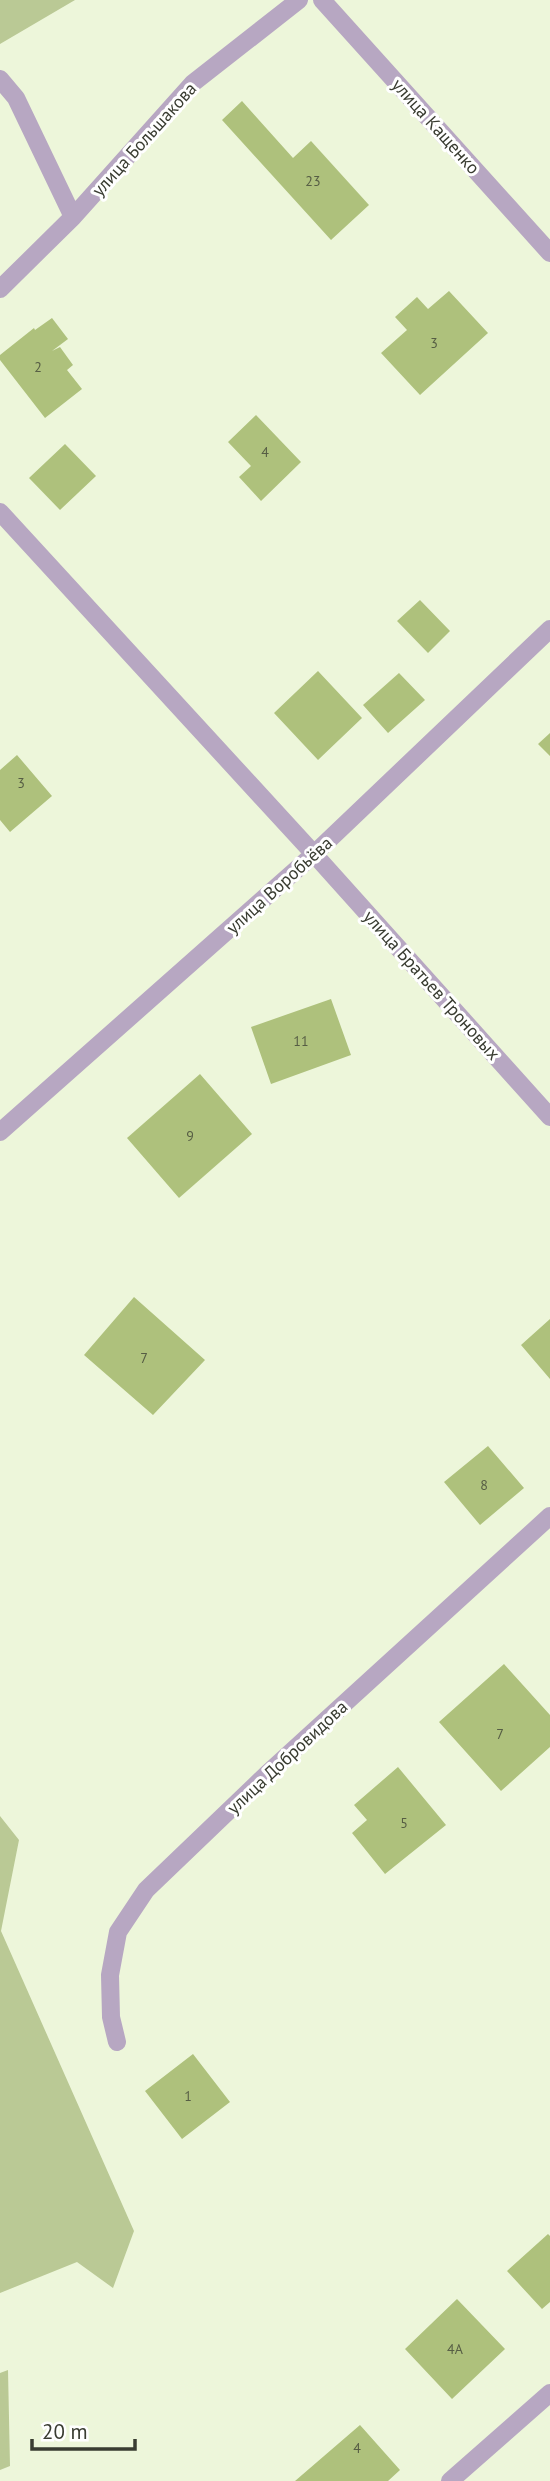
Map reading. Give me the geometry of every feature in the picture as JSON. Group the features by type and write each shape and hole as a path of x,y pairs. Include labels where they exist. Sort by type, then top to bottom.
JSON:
{"street":[{"name":"улица Большакова","path":"0,289 73,217 193,83 299,0"},
{"name":"улица Кащенко","path":"322,0 550,253"},
{"path":"0,79 16,98 73,217"},
{"name":"улица Братьев Троновых","path":"0,512 314,854 550,1117"},
{"name":"улица Воробьёва","path":"0,1132 314,854 550,629"},
{"name":"улица Добровидова","path":"117,2042 111,2017 110,1975 118,1932 146,1890 276,1765 550,1516"},
{"path":"450,2481 550,2393"}],"green space":[{"path":"0,0 75,0 0,44"},
{"path":"0,1816 19,1840 1,1931 134,2231 113,2288 77,2262 0,2293"},
{"path":"8,2370 10,2466 0,2470 0,2373"}],"building":[{"path":"242,101 293,158 311,141 369,205 331,240 222,120"},
{"path":"449,291 488,333 420,395 381,353 407,330 395,317 417,297 428,309"},
{"path":"52,318 68,339 52,351 60,347 73,365 67,370 82,389 45,418 0,360 0,355 34,328 35,330"},
{"path":"256,415 301,462 261,501 239,477 251,466 228,442"},
{"path":"65,444 96,476 60,510 29,478"},
{"path":"420,600 450,631 428,653 397,621"},
{"path":"318,671 362,718 318,760 274,713"},
{"path":"399,673 425,700 388,733 363,705"},
{"path":"550,733 550,756 538,744"},
{"path":"17,755 52,796 10,832 0,820 0,770"},
{"path":"331,999 351,1055 271,1084 251,1027"},
{"path":"200,1074 252,1134 179,1198 127,1138"},
{"path":"134,1297 205,1360 153,1415 84,1355"},
{"path":"550,1319 550,1379 521,1345"},
{"path":"488,1446 524,1488 480,1525 444,1482"},
{"path":"504,1664 550,1715 550,1747 501,1791 439,1722"},
{"path":"398,1767 446,1825 385,1874 352,1833 367,1820 354,1805"},
{"path":"193,2054 230,2102 182,2139 145,2091"},
{"path":"548,2234 550,2302 542,2309 507,2271"},
{"path":"457,2299 505,2349 452,2399 405,2349"},
{"path":"360,2425 400,2470 388,2481 295,2481"}]}
